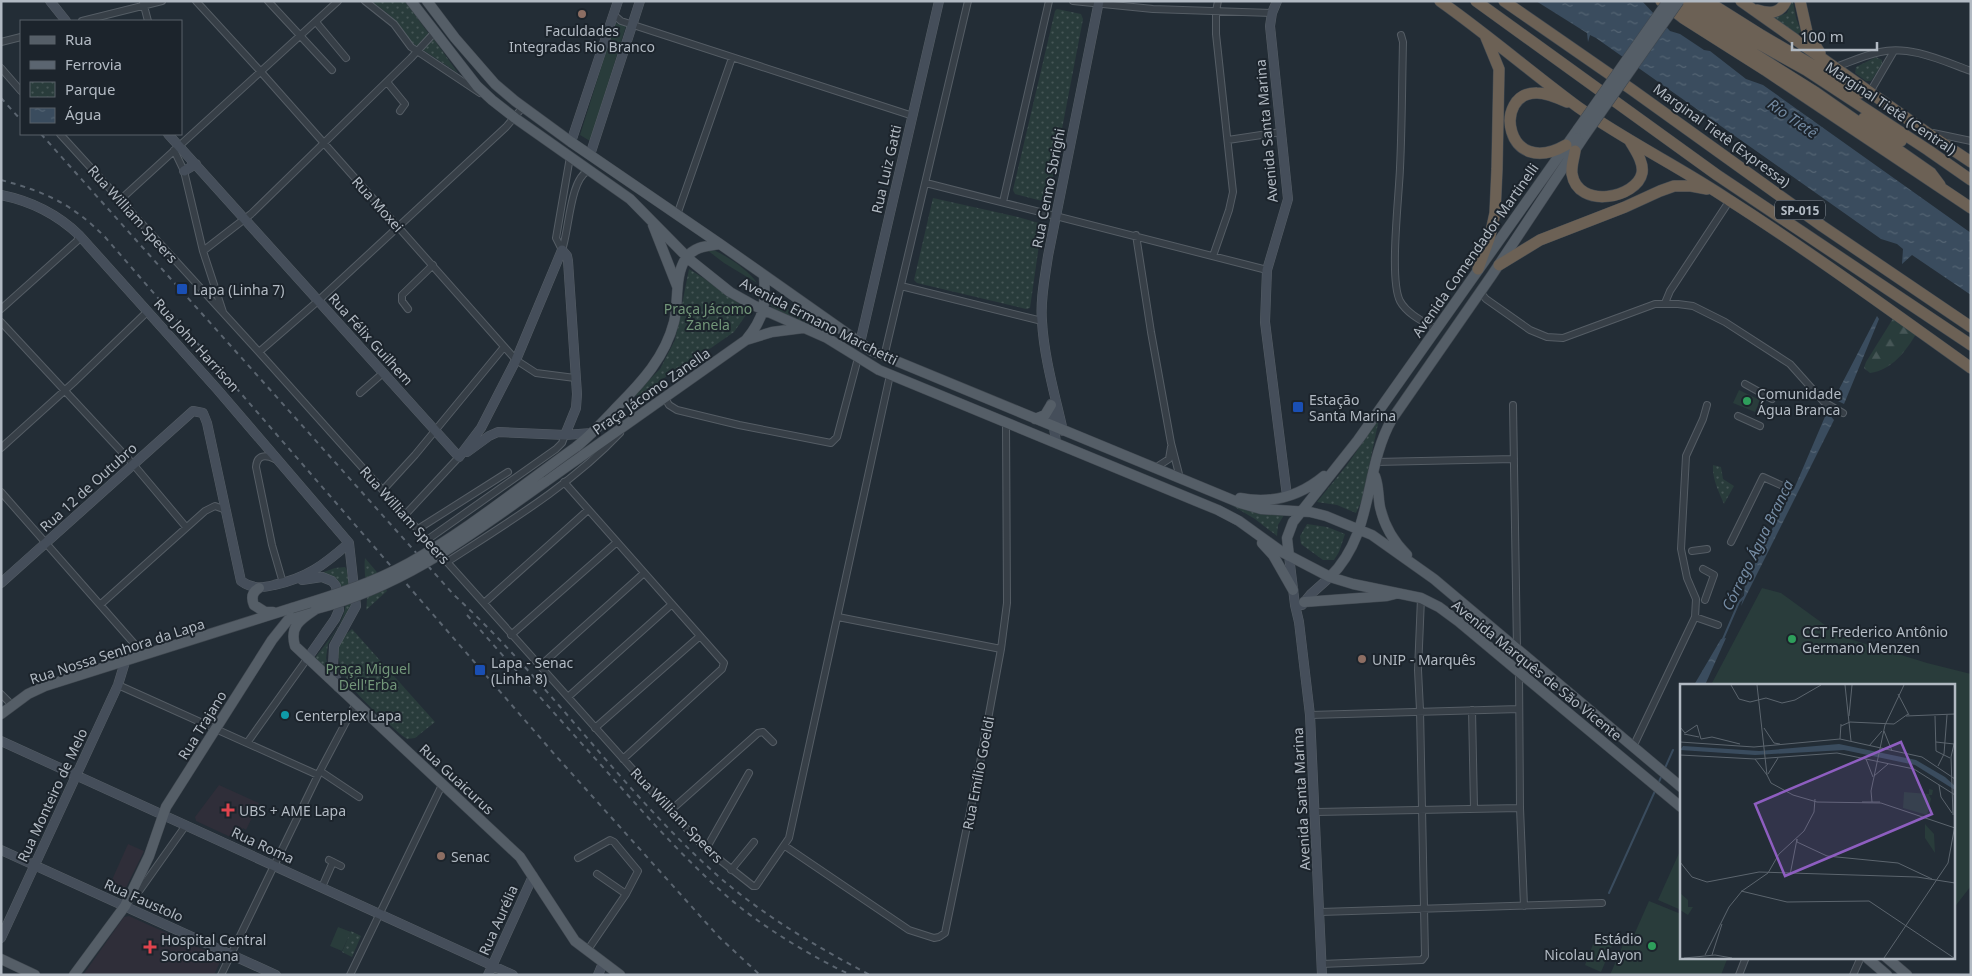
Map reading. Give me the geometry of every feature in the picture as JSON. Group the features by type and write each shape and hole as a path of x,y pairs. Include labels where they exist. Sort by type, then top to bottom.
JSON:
{"highway":[{"path":"1440,1 1483,31 1578,107 1630,141 1718,192 1971,368"},
{"path":"1476,1 1718,175 1971,345"},
{"name":"Marginal Tietê (Expressa)","path":"1504,1 1822,226 1971,327"},
{"path":"1661,1 1699,29 1765,70 1971,208"},
{"path":"1707,1 1867,98 1880,100"},
{"path":"1746,5 1771,13 1781,9 1786,1"},
{"path":"1800,1 1807,32 1826,60"},
{"path":"1683,3 1931,173 1946,192"},
{"name":"Marginal Tietê (Central)","path":"1683,3 1806,70 1971,180"},
{"path":"1746,5 1971,162"},
{"path":"1478,269 1490,236 1495,213 1499,68 1483,31"},
{"path":"1815,92 1826,95 1971,184"},
{"path":"1578,107 1537,93 1525,96 1518,100 1511,112 1512,134 1516,142 1529,152 1543,154 1570,148 1574,180 1579,188 1586,194 1602,198 1625,191 1639,180 1642,173 1639,158 1630,141"},
{"path":"1704,141 1719,159 1894,288 1909,303"},
{"path":"1718,175 1725,186 1819,254 1835,272"},
{"path":"1499,265 1540,240 1674,186 1698,186 1718,192"}],"main road":[{"name":"Avenida Ermano Marchetti","path":"411,1 477,86 492,100 588,170 614,186 649,217 687,257 719,284 764,310 827,338 858,358 890,375 1218,510 1251,529 1288,556 1330,577"},
{"name":"Avenida Ermano Marchetti","path":"427,1 455,38 495,84 523,107 860,343 884,357 1216,492 1240,504 1261,509 1326,516 1359,529"},
{"name":"Avenida Comendador Martinelli","path":"1288,556 1289,529 1300,512 1341,463 1478,269 1570,148 1668,1"},
{"name":"Avenida Comendador Martinelli","path":"1581,132 1683,3"},
{"name":"Avenida Comendador Martinelli","path":"1330,577 1347,557 1359,529 1368,502 1379,444 1392,419 1499,265 1570,148"},
{"path":"649,217 677,287"},
{"path":"687,257 697,248 720,244"},
{"name":"Praça Jácomo Zanella","path":"292,608 374,580 409,563 461,530 576,447 592,433 641,382 660,358 674,321 677,287 687,257"},
{"path":"764,275 766,294 764,310"},
{"name":"Praça Jácomo Zanella","path":"292,624 316,609 365,594 430,561 461,542 746,340 759,324 764,310"},
{"path":"746,340 772,332 804,328"},
{"path":"1035,419 1044,415 1051,405"},
{"path":"1216,492 1257,501 1272,500 1287,496 1317,482 1341,463"},
{"path":"1374,467 1380,506 1385,522 1395,542 1411,559 1413,564"},
{"path":"1251,529 1273,556 1293,590"},
{"name":"Avenida Marquês de São Vicente","path":"1359,529 1372,535 1442,585 1680,786"},
{"name":"Avenida Marquês de São Vicente","path":"1330,577 1353,584 1421,598 1439,607 1680,806"},
{"path":"259,588 254,592 254,605 265,612 278,612"},
{"path":"1304,602 1386,596 1399,593"},
{"name":"Rua Nossa Senhora da Lapa","path":"1,714 12,705 45,686 292,608"},
{"name":"Rua Guaicurus","path":"292,624 295,646 520,857 575,940 620,975"},
{"name":"Rua Trajano","path":"74,975 128,901 149,856 167,805 265,650 292,624"},
{"path":"1,958 35,975"},
{"path":"1867,958 1887,975"},
{"path":"1887,958 1907,975"}],"street":[{"path":"50,1 65,20"},
{"path":"85,20 143,3 162,1"},
{"name":"Rua Moxei","path":"196,1 516,360 536,373 575,378"},
{"path":"268,1 332,70"},
{"path":"120,200 302,36 338,1"},
{"path":"365,1 394,24 404,40 418,52 492,100"},
{"path":"571,142 618,1"},
{"path":"590,155 640,1"},
{"name":"Rua Luiz Gatti","path":"860,343 940,1"},
{"path":"884,357 968,1"},
{"path":"1003,202 1049,1"},
{"path":"1073,1 1153,9 1272,13"},
{"path":"1213,256 1233,192 1216,34 1218,1"},
{"name":"Avenida Santa Marina","path":"1277,1 1272,13 1270,26 1288,199 1267,270 1265,322 1287,496"},
{"path":"143,3 148,20"},
{"name":"Rua Cenno Sbrighi","path":"1064,430 1052,381 1042,321 1048,256 1099,3"},
{"path":"614,15 621,21 913,116"},
{"path":"635,15 644,28"},
{"path":"316,22 346,58"},
{"path":"203,251 244,220 418,52 434,33"},
{"path":"1402,35 1400,168 1395,265 1396,288 1401,302 1412,314 1436,329"},
{"path":"1,42 20,37"},
{"path":"1870,92 1894,51"},
{"path":"1836,67 1881,52 1894,51 1922,54 1971,71"},
{"path":"677,215 732,58"},
{"path":"1,68 20,89"},
{"path":"386,82 406,104 400,111"},
{"path":"259,352 318,301 515,118 523,107"},
{"path":"1228,140 1282,132"},
{"path":"1926,132 1971,141"},
{"name":"Rua William Speers","path":"61,135 259,352 511,635 706,849 750,885 756,886 784,846"},
{"name":"Rua Félix Guilhem","path":"169,135 177,148 196,164 244,220 459,457"},
{"path":"177,148 203,251 224,315"},
{"path":"427,540 556,449 562,443 576,408 568,261 556,238 570,157"},
{"path":"184,171 196,164"},
{"path":"405,515 459,457 481,428 516,360 562,250 566,240 576,186 583,173 588,170"},
{"path":"926,183 1136,235 1267,270"},
{"name":"Rua John Harrison","path":"1,195 42,208 60,219 79,235 279,460 349,543"},
{"path":"1666,303 1670,291 1730,200"},
{"path":"1,309 77,241 79,235"},
{"path":"1136,235 1171,443 1180,478"},
{"path":"408,309 402,301 402,296 433,265"},
{"path":"901,286 1042,321"},
{"path":"1480,292 1486,299 1530,330 1547,337 1564,338 1643,307 1666,303 1693,306 1707,312 1790,364 1826,404 1843,412"},
{"path":"1,448 65,391 148,311"},
{"path":"1,322 133,464 186,527"},
{"path":"383,490 436,430 504,347"},
{"path":"665,398 669,405 677,410 739,425 833,442 837,437 858,358"},
{"path":"360,393 383,373"},
{"path":"784,846 789,838 890,375"},
{"name":"Rua Cenno Sbrighi","path":"1052,381 1051,405 1056,443"},
{"path":"1745,384 1772,399"},
{"path":"1513,405 1517,649"},
{"path":"1633,747 1695,617 1696,599 1687,578 1681,549 1686,456 1703,419 1706,405"},
{"name":"Rua 12 de Outubro","path":"1,583 193,411 205,415 226,510"},
{"path":"1738,416 1760,426"},
{"name":"Rua Emílio Goeldi","path":"784,846 909,930 934,938 945,933 979,768 1001,649 1007,603 1006,423"},
{"path":"447,562 564,482 602,453 629,424"},
{"path":"459,457 498,432 565,435 592,433"},
{"path":"1155,468 1169,460 1171,443"},
{"path":"279,460 266,455 262,456 258,460 256,467 272,545 287,582"},
{"path":"1374,467 1514,459"},
{"path":"418,529 508,472"},
{"path":"1732,542 1763,477 1785,487"},
{"path":"564,482 723,661 724,665 722,669 623,759"},
{"path":"1,492 138,648 139,657"},
{"path":"101,604 186,527 211,508 219,506 226,510 241,581 259,588 322,577 330,579 336,586 339,610 336,619 247,743"},
{"path":"484,603 588,510"},
{"path":"511,635 617,542"},
{"path":"287,582 309,574 326,563 349,543"},
{"path":"338,687 333,667 334,646 356,606 349,543"},
{"path":"1692,551 1707,549"},
{"name":"Avenida Santa Marina","path":"1288,556 1299,622 1310,715 1316,812 1322,975"},
{"path":"1703,569 1714,575 1705,600"},
{"path":"540,666 644,572"},
{"path":"1304,602 1330,577"},
{"path":"1321,964 1422,960 1426,955 1418,670 1421,598"},
{"name":"Avenida Santa Marina","path":"1299,622 1301,606 1304,602"},
{"path":"568,697 672,604"},
{"path":"838,617 1001,649"},
{"path":"1695,617 1718,625"},
{"path":"595,728 700,636"},
{"name":"Rua Monteiro de Melo","path":"1,938 118,685 125,662"},
{"path":"1519,672 1520,808 1524,906"},
{"path":"118,685 319,773 359,797"},
{"path":"1,694 12,705"},
{"path":"221,975 319,773 356,703"},
{"path":"1310,715 1519,708"},
{"path":"1472,710 1474,808"},
{"path":"670,811 758,733 763,732 773,742"},
{"name":"Rua Roma","path":"1,741 77,774 513,975"},
{"path":"706,849 749,773"},
{"path":"350,975 442,784"},
{"path":"1316,812 1520,808"},
{"path":"128,901 140,890 186,825"},
{"path":"578,858 607,840 614,842 638,869 638,873 626,894 587,951"},
{"path":"731,870 754,842"},
{"name":"Rua Faustolo","path":"1,850 35,866 128,901 276,975"},
{"path":"322,887 331,861 341,866"},
{"path":"597,874 626,894"},
{"name":"Rua Aurélia","path":"488,975 533,876"},
{"path":"1320,912 1602,903"},
{"path":"1739,975 1746,958"},
{"path":"1853,975 1860,958"},
{"path":"598,975 603,963"}],"shaded area":[{"name":"UBS + AME Lapa","path":"219,785 259,803 246,830 243,828 237,840 196,821 195,817"},
{"path":"128,844 144,851 123,894 119,896 107,891"},
{"name":"Hospital Central Sorocabana","path":"129,916 220,957 221,960 214,975 83,975 124,917"}],"green space":[{"path":"370,1 405,1 429,34 427,39 417,46 413,44 399,25 384,10"},
{"path":"1791,2 1793,2 1796,18 1804,39 1774,18 1787,13"},
{"path":"1057,9 1081,14 1083,19 1049,197 1042,201 1015,194 1013,190"},
{"path":"615,23 626,26 590,141 580,135"},
{"path":"433,38 458,73 423,50"},
{"path":"1876,57 1882,60 1882,64 1871,81 1866,81 1855,73 1856,67"},
{"path":"933,198 1042,224 1030,308 1026,309 917,283 914,280"},
{"path":"708,247 735,262 748,272 757,283 724,263 707,250"},
{"name":"Praça Jácomo Zanela","path":"689,269 751,308 734,332 637,397 635,394 660,369 675,340"},
{"path":"770,300 824,329 823,331 775,309 771,306"},
{"path":"1894,317 1916,334 1898,359 1885,368 1870,373 1864,368 1866,362"},
{"name":"Comunidade Água Branca","path":"1739,390 1760,400 1755,412 1733,403"},
{"path":"1379,419 1362,500 1356,513 1337,505 1317,502 1347,465"},
{"path":"1713,465 1721,467 1723,479 1734,486 1724,504 1715,480"},
{"path":"1226,502 1284,515 1278,525 1277,536 1255,519"},
{"path":"1307,524 1327,527 1345,534 1334,560 1323,560 1301,544 1300,536"},
{"path":"365,558 376,571 387,591 366,610 367,597"},
{"name":"Praça Miguel Dell'Erba","path":"345,567 347,570 351,605 328,644 326,658 329,672 315,658 335,632 344,613 346,603 344,593 337,579 330,575 318,574 335,568"},
{"name":"CCT Frederico Antônio Germano Menzen","path":"1762,588 1781,593 1840,636 1927,663 1971,674 1971,886 1954,908 1954,684 1712,684"},
{"name":"Praça Miguel Dell'Erba","path":"352,629 435,722 415,738 407,739 400,734 357,694 349,682 338,656 338,641"},
{"path":"1680,851 1680,910 1658,900"},
{"name":"Estádio Nicolau Alayon","path":"1649,901 1680,914 1680,958 1728,958 1721,975 1610,975 1628,933 1634,935"},
{"path":"338,927 351,932 342,951 330,946"},
{"path":"351,931 361,936 352,957 342,952"},
{"path":"1595,939 1612,946 1601,972 1585,965"}],"water":[{"name":"Rio Tietê","path":"1536,1 1642,1 1670,31 1680,34 1704,50 1710,51 1746,79 1763,85 1971,233 1971,295 1912,255 1902,264 1903,249 1897,244 1881,239 1596,38 1590,35 1588,42 1587,33"},
{"path":"1877,316 1879,319 1844,404 1834,399"},
{"path":"1827,412 1834,420 1741,606 1745,584 1742,582 1748,578 1791,491 1794,489"},
{"path":"1726,638 1705,684 1695,684 1721,639"}],"waterway":[{"name":"Córrego Água Branca","path":"1723,639 1739,602 1744,597"},
{"name":"Córrego Água Branca","path":"1665,768 1673,750"},
{"name":"Córrego Água Branca","path":"1658,784 1662,775"},
{"name":"Córrego Água Branca","path":"1609,893 1655,791"}],"railway":[{"path":"1,98 20,119"},
{"path":"42,135 454,595 522,664 617,773 683,843 718,876 772,918 870,975"},
{"path":"1,180 32,189 58,201 81,216 105,237 556,756 719,937 760,975"},
{"path":"467,615 647,817 712,883 742,909 771,930 851,975"}],"place":[{"name":"Faculdades Integradas Rio Branco","path":"582,14"},
{"name":"Lapa (Linha 7)","path":"182,289"},
{"name":"Comunidade Água Branca","path":"1747,401"},
{"name":"Estação Santa Marina","path":"1298,407"},
{"name":"CCT Frederico Antônio Germano Menzen","path":"1792,639"},
{"name":"UNIP - Marquês","path":"1362,659"},
{"name":"Lapa - Senac (Linha 8)","path":"480,670"},
{"name":"Centerplex Lapa","path":"285,715"},
{"name":"UBS + AME Lapa","path":"228,810"},
{"name":"Senac","path":"441,856"},
{"name":"Estádio Nicolau Alayon","path":"1652,946"},
{"name":"Hospital Central Sorocabana","path":"150,947"}]}
